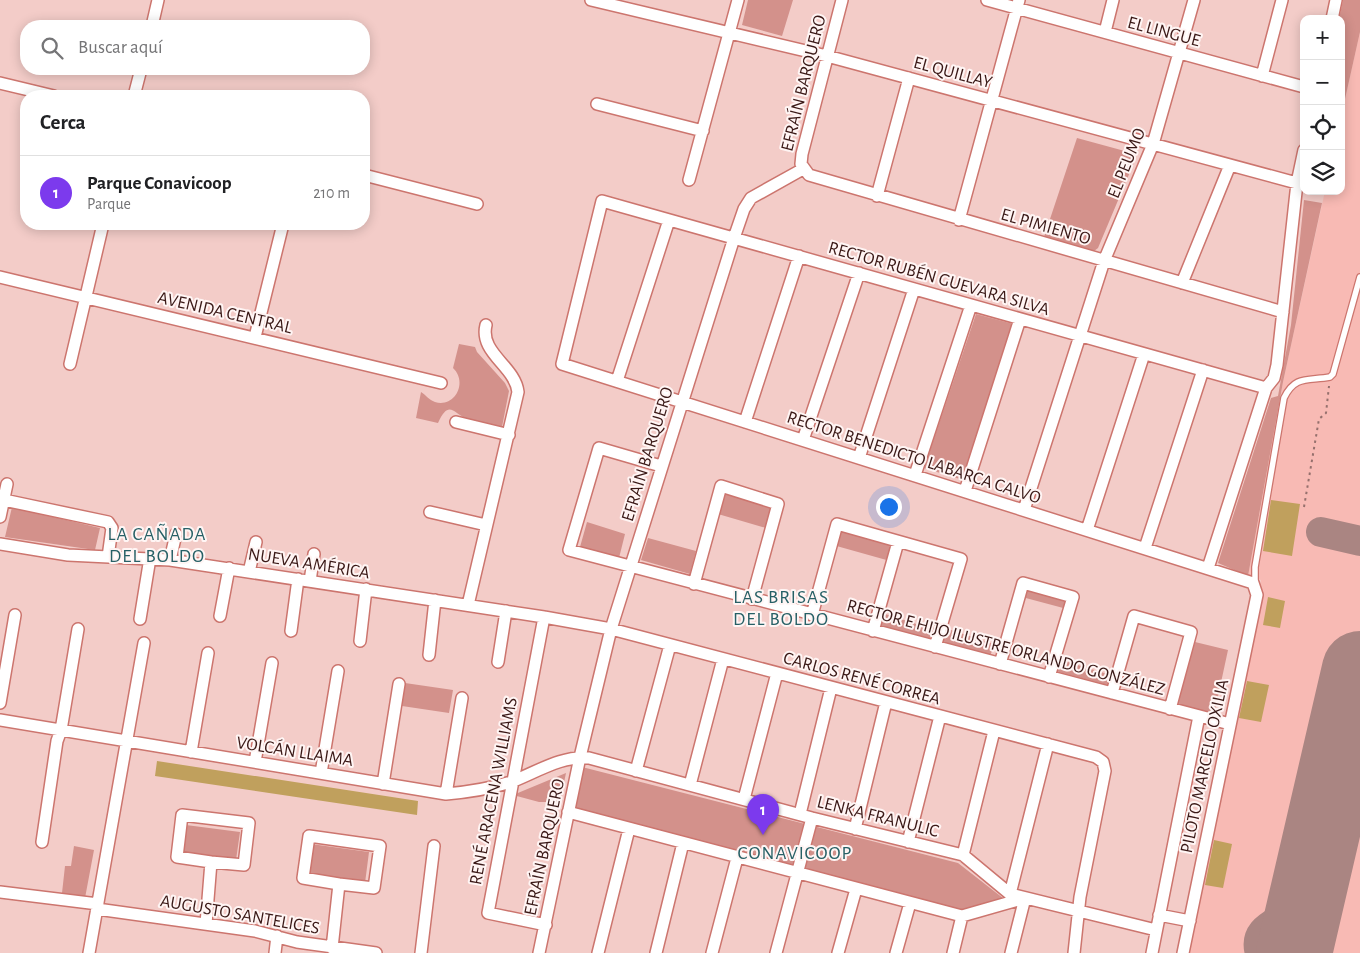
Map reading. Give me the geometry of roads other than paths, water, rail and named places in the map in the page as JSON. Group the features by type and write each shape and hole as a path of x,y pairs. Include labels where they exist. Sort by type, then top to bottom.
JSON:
{"street":[{"path":"153,20 158,0"},
{"name":"EL QUILLAY","path":"594,0 729,34 827,56 1300,184"},
{"path":"689,180 738,0"},
{"name":"EFRAÍN BARQUERO","path":"538,953 546,925 580,757 611,629 681,402 744,209 751,198 803,169 802,154 842,0"},
{"name":"EL LINGUE","path":"987,0 1018,4 1105,32 1300,86"},
{"path":"1105,32 1114,0"},
{"name":"EL PEUMO","path":"1024,510 1104,260 1154,144 1194,0"},
{"path":"1262,76 1282,0"},
{"path":"1333,15 1336,0"},
{"path":"959,220 1018,4"},
{"path":"136,90 139,75"},
{"path":"877,196 909,78"},
{"path":"0,83 29,90"},
{"path":"597,104 702,131"},
{"path":"1182,283 1230,165"},
{"name":"EL PIMIENTO","path":"803,169 813,177 1283,312"},
{"path":"370,177 477,204"},
{"path":"1208,568 1266,388 1272,383 1276,374 1300,184"},
{"name":"RECTOR RUBÉN GUEVARA SILVA","path":"562,364 602,201 1266,388"},
{"path":"617,381 669,220"},
{"path":"70,364 84,297 101,230"},
{"path":"255,337 282,230"},
{"path":"745,422 799,256"},
{"path":"803,440 859,273"},
{"name":"AVENIDA CENTRAL","path":"0,276 440,383"},
{"path":"859,458 914,289"},
{"path":"915,475 971,305"},
{"path":"965,491 1020,319"},
{"path":"468,605 518,398 518,387 513,376 487,344 484,334 486,325"},
{"path":"1087,530 1144,354"},
{"name":"RECTOR BENEDICTO LABARCA CALVO","path":"562,364 1248,580 1255,585"},
{"path":"1145,548 1203,370"},
{"path":"456,422 508,435"},
{"name":"RECTOR E HIJO ILUSTRE ORLANDO GONZÁLEZ","path":"661,466 599,448 569,550 630,568 1230,724"},
{"path":"0,517 7,484"},
{"path":"694,584 722,486 778,504 752,599"},
{"path":"4,500 105,521 112,528 108,556"},
{"path":"430,512 486,525"},
{"path":"812,615 837,524 961,559 935,647"},
{"path":"170,560 176,534"},
{"path":"249,572 256,542"},
{"path":"873,631 898,542"},
{"name":"NUEVA AMÉRICA","path":"0,544 68,555 150,558 229,568 611,629"},
{"path":"310,581 314,554"},
{"path":"140,619 150,558"},
{"path":"220,616 229,568"},
{"path":"291,631 298,579"},
{"path":"1000,664 1024,583 1074,597 1049,677"},
{"name":"PILOTO MARCELO OXILIA","path":"1183,953 1257,595 1255,585"},
{"path":"360,641 366,589"},
{"path":"429,655 435,600"},
{"path":"498,662 506,611"},
{"path":"0,703 15,615"},
{"path":"1112,693 1134,616 1191,632 1170,708"},
{"name":"RENÉ ARACENA WILLIAMS","path":"544,617 488,913 546,925"},
{"path":"42,842 56,741 61,730 78,629"},
{"name":"CARLOS RENÉ CORREA","path":"611,629 1096,757 1103,762 1105,771 1079,910"},
{"path":"90,953 144,642"},
{"path":"636,771 670,645"},
{"path":"191,752 208,653"},
{"path":"690,785 723,659"},
{"path":"255,762 272,663"},
{"path":"321,773 338,671"},
{"path":"744,800 777,673"},
{"path":"383,784 399,684"},
{"path":"800,814 831,688"},
{"path":"446,794 462,698"},
{"path":"854,829 886,702"},
{"path":"908,842 940,716"},
{"name":"PILOTO MARCELO OXILIA","path":"1152,953 1199,716"},
{"name":"VOLCÁN LLAIMA","path":"0,720 446,794 479,792 580,757"},
{"path":"963,856 994,731"},
{"path":"1010,894 1048,744"},
{"name":"LENKA FRANULIC","path":"580,757 963,856 1010,894 1156,930"},
{"path":"568,812 962,916 1026,898 1012,953"},
{"path":"182,815 249,823 244,865 211,862 177,857 182,815"},
{"path":"776,953 812,818"},
{"path":"598,953 629,829"},
{"path":"309,836 380,846 374,888 339,884 303,878 309,836"},
{"path":"656,953 683,843"},
{"path":"422,953 434,846"},
{"path":"712,953 738,858"},
{"path":"206,924 211,862"},
{"path":"332,948 339,884"},
{"path":"838,953 856,888"},
{"name":"AUGUSTO SANTELICES","path":"0,892 206,924 332,948 376,953"},
{"path":"896,953 910,903"},
{"path":"1074,953 1079,910"},
{"path":"1159,915 1190,921"},
{"path":"953,953 962,916"},
{"path":"275,953 277,936"}],"lane":[{"path":"1255,585 1254,566 1284,398 1290,387 1296,382 1330,377 1337,365 1360,277"}],"place":[{"name":"Parque Conavicoop","path":"763,835"}],"district":[{"name":"LA CAÑADA DEL BOLDO","path":"157,544"},
{"name":"LAS BRISAS DEL BOLDO","path":"781,607"},
{"name":"CONAVICOOP","path":"795,852"}]}
